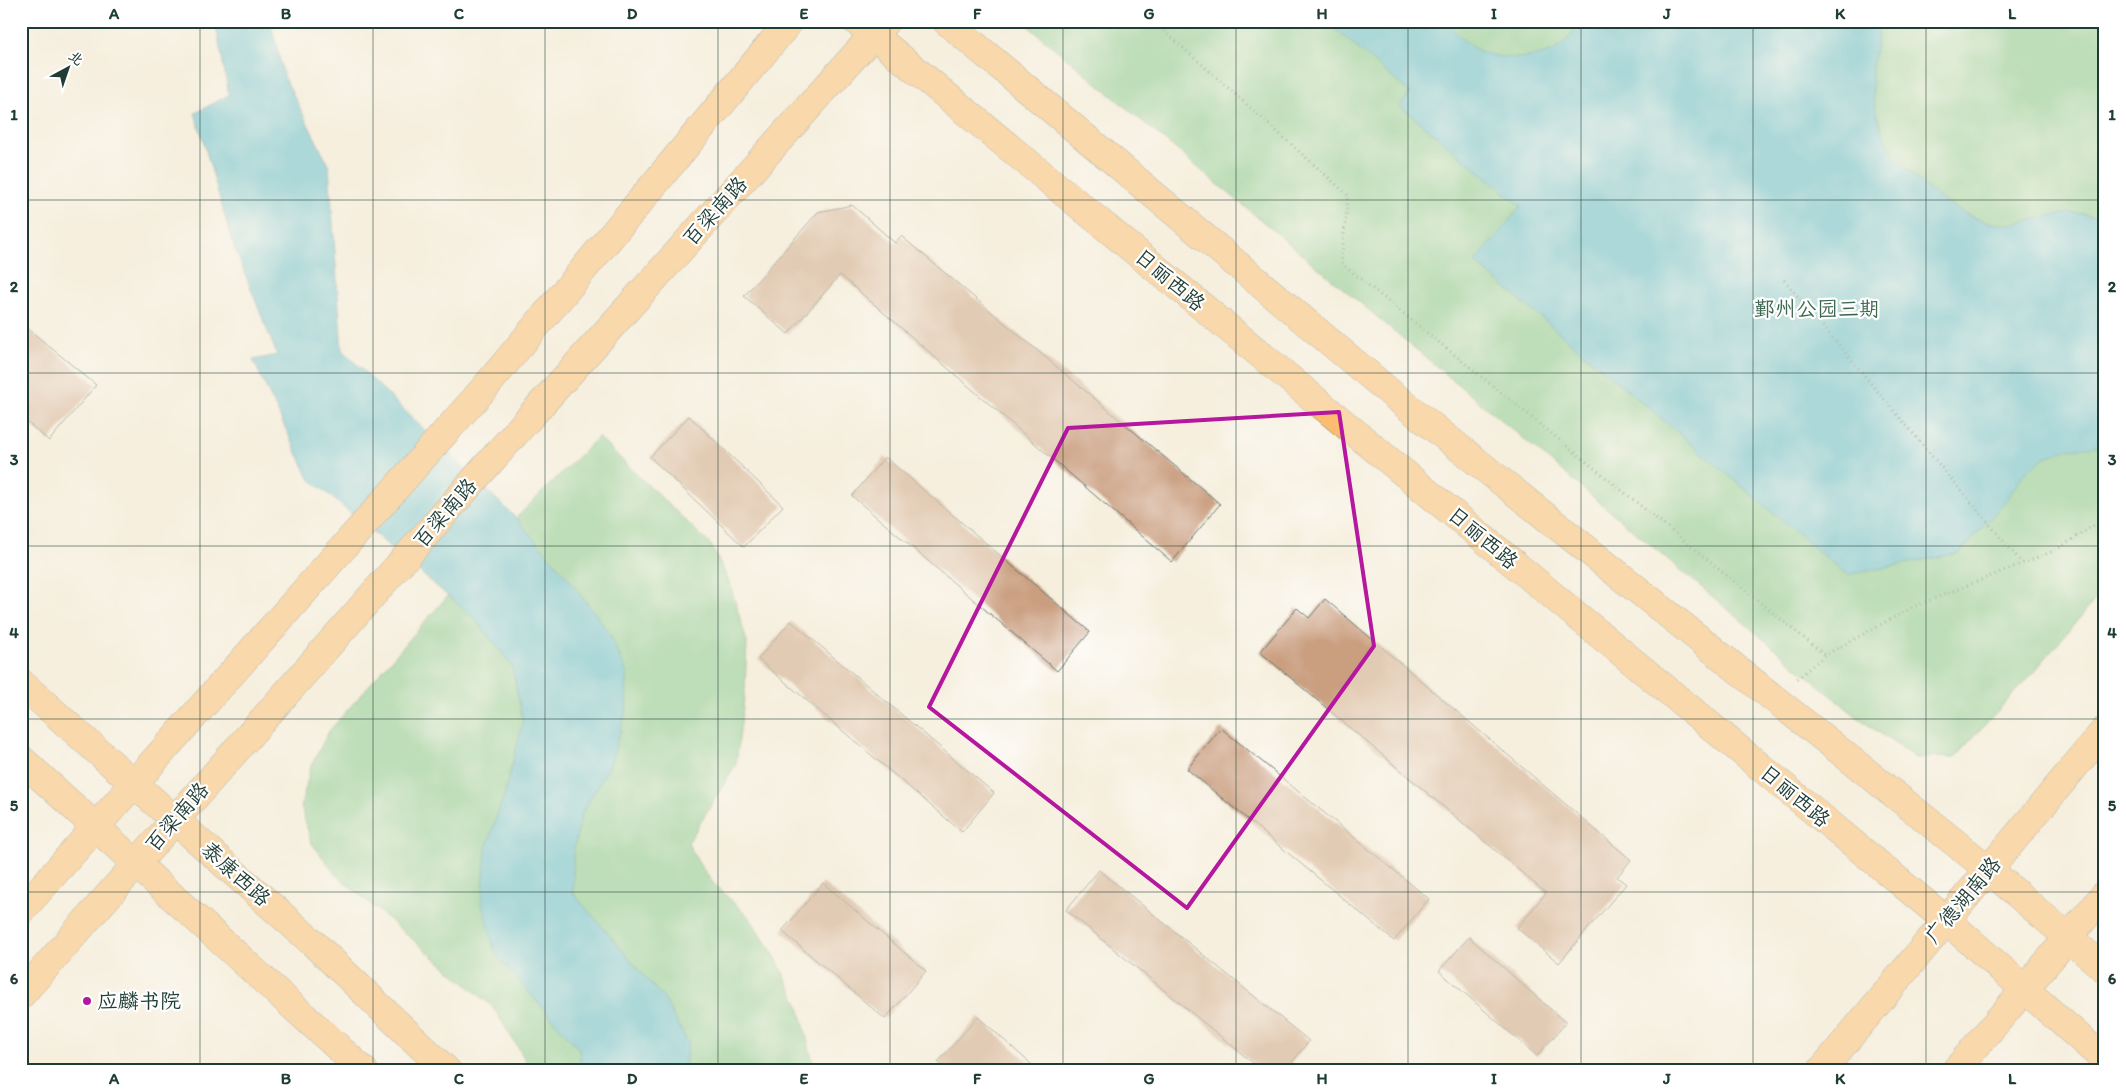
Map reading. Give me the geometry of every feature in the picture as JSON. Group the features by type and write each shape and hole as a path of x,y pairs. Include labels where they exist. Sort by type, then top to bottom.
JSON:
{"main road":[{"path":"21,911 488,384 790,21"},
{"path":"946,21 1398,399 1988,869 2069,936 2105,969"},
{"name":"百梁南路","path":"21,995 872,26"},
{"name":"日丽西路","path":"872,26 1946,920 2105,1060"},
{"name":"泰康西路","path":"21,683 313,943 446,1071"},
{"name":"广德湖南路","path":"1820,1071 2105,730"},
{"path":"21,759 364,1071"},
{"path":"1955,1071 2105,894"}],"path":[{"path":"1153,21 1348,195 1341,264 1825,654"},
{"path":"1784,280 2022,563"},
{"path":"1773,698 1825,654 1914,607 2056,550 2105,518"}],"highlighted area":[{"path":"1339,412 1374,646 1187,908 929,707 1068,428"}],"green space":[{"name":"鄞州公园三期","path":"1022,21 2105,21 2105,588 2033,673 1955,757 1915,758 1857,717"},
{"path":"598,437 711,545 730,584 747,642 745,690 736,764 688,843 698,862 713,883 749,917 776,958 799,1006 814,1067 813,1071 529,1071 522,1054 492,1006 337,876 311,842 301,806 311,766 329,731 516,518"}],"water":[{"path":"215,21 270,21 284,76 329,166 342,350 516,518 568,578 608,631 627,673 626,712 610,765 582,813 573,852 573,893 664,999 688,1043 684,1071 581,1071 579,1049 496,955 482,904 486,848 505,792 523,722 512,666 475,619 309,478 253,360 277,355 232,241 195,113 229,95"},
{"path":"1326,21 1444,21 1463,40 1476,49 1496,56 1521,58 1556,49 1569,38 1580,21 1880,21 1872,77 1878,117 1890,147 1898,159 1921,183 1963,213 1992,223 2019,223 2068,213 2105,218 2105,445 2069,449 2045,457 2024,473 2008,498 1960,553 1847,575 1475,262 1521,206 1400,106 1410,93"}],"building":[{"path":"852,205 895,243 901,236 1220,504 1172,562 840,275 788,334 744,296 818,212"},
{"path":"21,323 96,385 49,441 21,417"},
{"path":"689,416 783,506 744,547 650,457"},
{"path":"885,457 1090,632 1057,671 852,496"},
{"path":"1325,599 1631,860 1617,877 1626,884 1559,963 1517,928 1546,893 1260,652 1297,608 1309,618"},
{"path":"791,621 994,793 962,832 758,659"},
{"path":"1221,728 1429,899 1394,941 1187,769"},
{"path":"1099,870 1309,1041 1285,1071 1263,1071 1066,910"},
{"path":"823,883 926,971 885,1019 782,931"},
{"path":"1469,937 1566,1023 1537,1056 1439,971"},
{"path":"978,1017 1039,1071 948,1071 938,1062"}],"place":[{"name":"应麟书院","path":"87,1001"}]}
